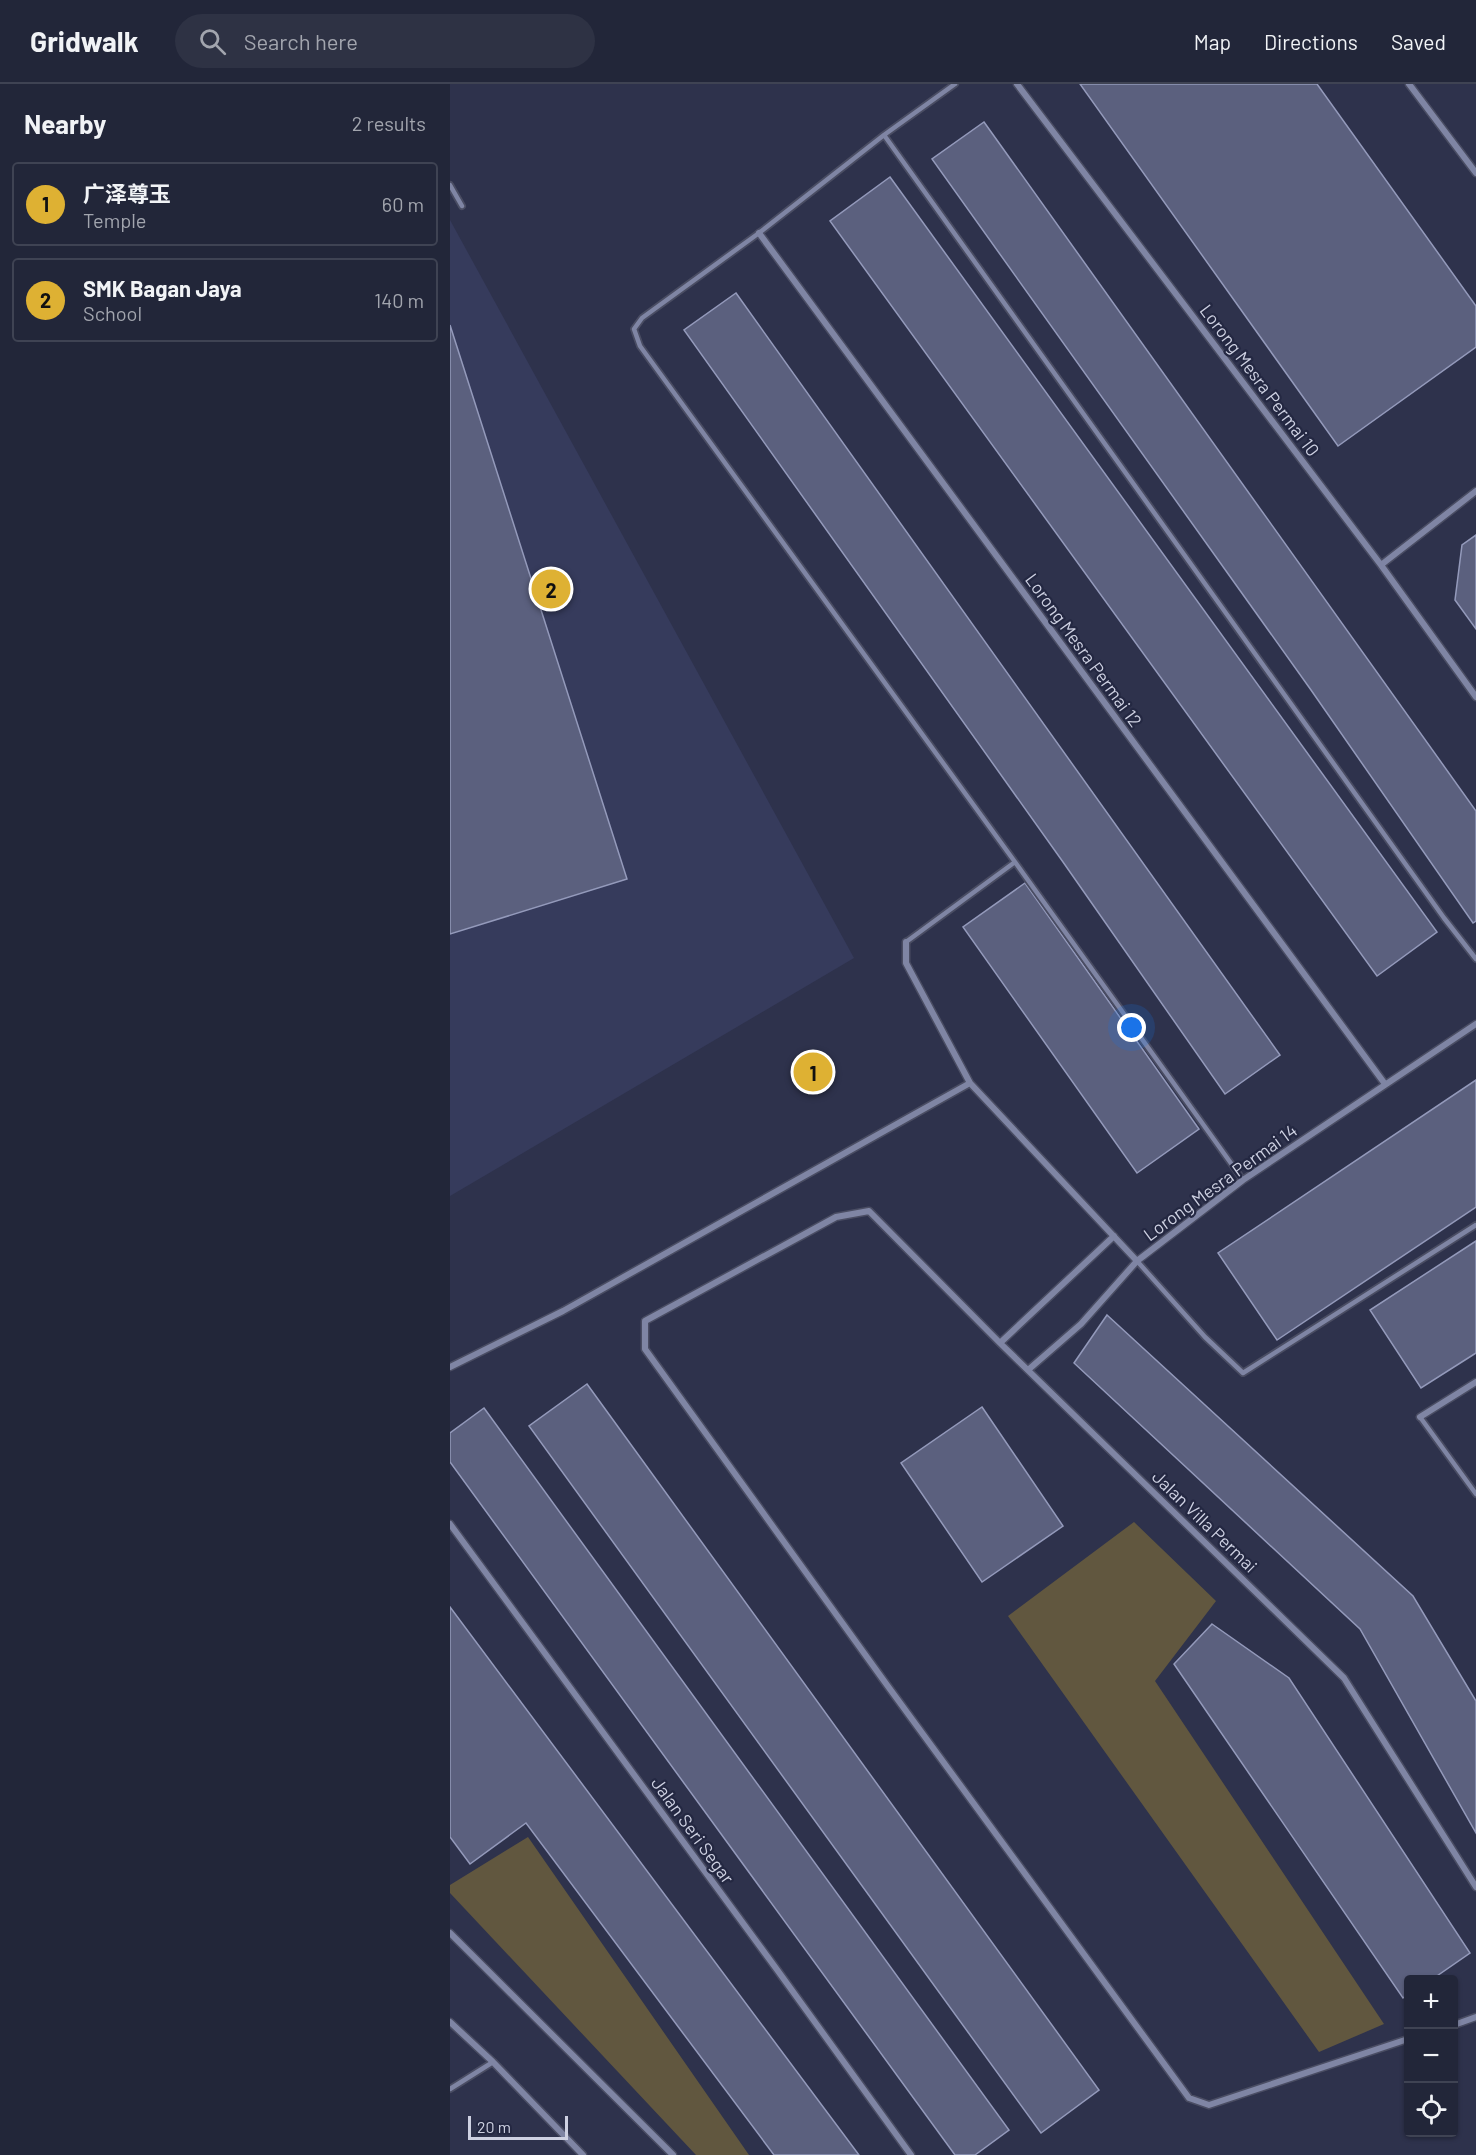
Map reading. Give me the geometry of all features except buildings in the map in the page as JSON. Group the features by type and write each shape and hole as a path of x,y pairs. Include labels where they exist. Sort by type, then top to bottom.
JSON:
{"street":[{"name":"Lorong Mesra Permai 10","path":"1017,84 1382,565 1476,697"},
{"path":"1409,84 1476,173"},
{"name":"Lorong Mesra Permai 12","path":"759,233 1385,1084"},
{"path":"1382,565 1476,491"},
{"name":"Lorong Mesra Permai 14","path":"906,942 906,963 970,1083 1137,1261 1243,1180 1476,1024"},
{"path":"450,1367 563,1311 970,1083"},
{"name":"Jalan Villa Permai","path":"1404,2040 1209,2105 1189,2098 886,1685 645,1349 645,1321 836,1217 869,1211 1000,1343 1344,1678 1476,1887"},
{"path":"1000,1343 1114,1236"},
{"path":"1028,1370 1081,1324 1137,1261"},
{"path":"1420,1417 1476,1382"},
{"name":"Jalan Seri Segar","path":"450,1524 911,2155"},
{"path":"450,1933 673,2155"},
{"path":"1458,2024 1476,2017"},
{"path":"450,2022 493,2062 581,2153"},
{"path":"572,2155 581,2153"}],"lane":[{"path":"955,84 884,135 759,233 642,318 634,329 640,346 1243,1180"},
{"path":"884,135 1444,918 1476,959"},
{"path":"450,186 462,206"},
{"path":"906,942 1015,862"},
{"path":"1137,1261 1205,1337 1243,1373 1476,1225"},
{"path":"1420,1417 1476,1494"},
{"path":"450,2089 493,2062"}],"shaded area":[{"path":"450,220 854,958 450,1196"},
{"path":"1134,1522 1216,1601 1155,1681 1384,2024 1319,2052 1008,1616"},
{"path":"528,1837 749,2155 696,2155 450,1893 450,1885"}],"place":[{"name":"SMK Bagan Jaya","path":"551,589"},
{"name":"广泽尊玉","path":"813,1072"}]}
